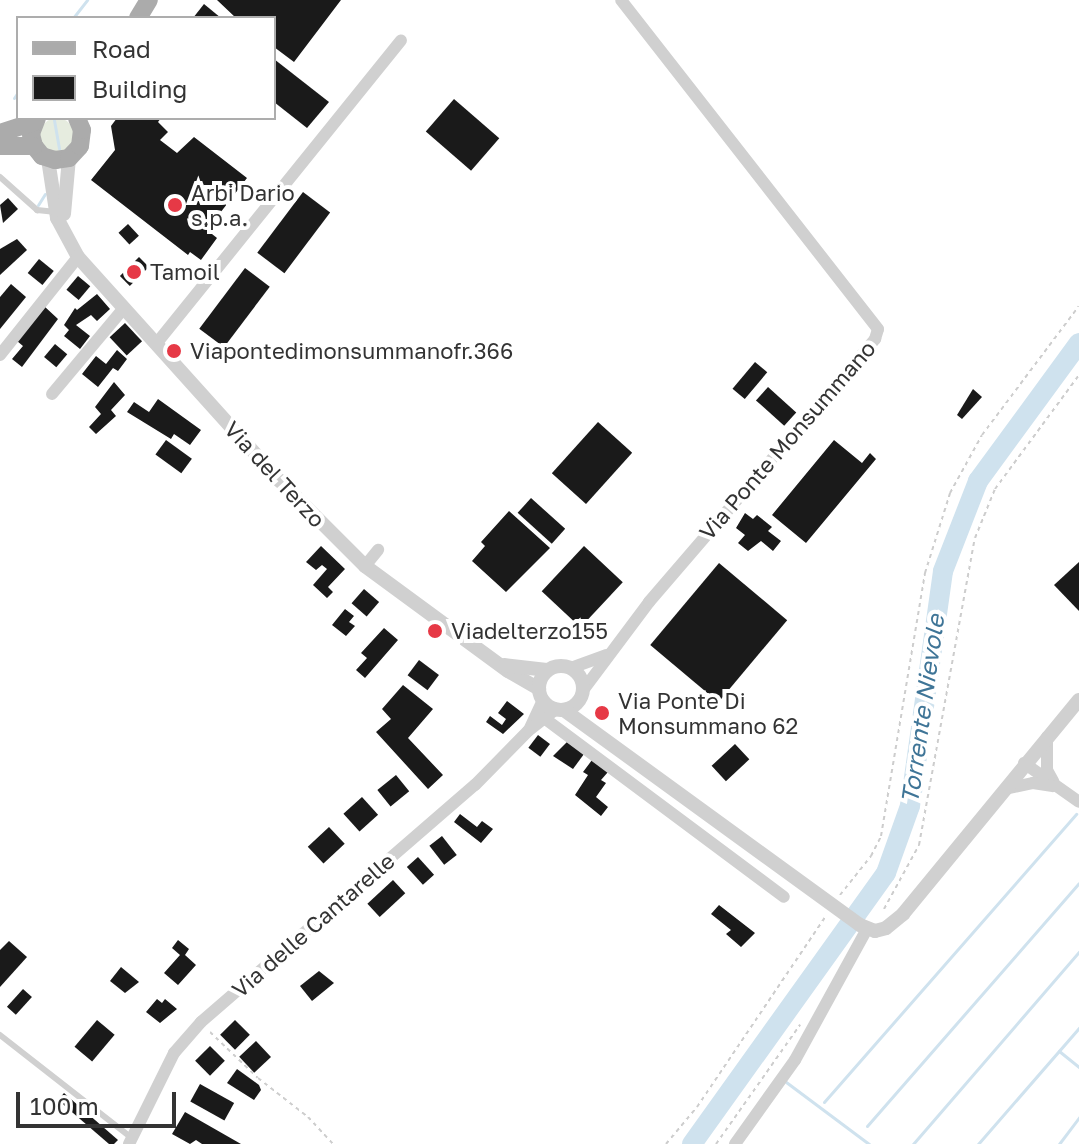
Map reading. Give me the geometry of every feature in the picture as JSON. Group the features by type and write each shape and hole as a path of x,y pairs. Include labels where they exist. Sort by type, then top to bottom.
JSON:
{"main road":[{"path":"36,120 31,134 41,152"},
{"path":"0,133 36,120"},
{"path":"0,146 69,158 80,146 79,120"}],"street":[{"name":"Via Ponte Monsummano","path":"582,694 607,655 776,451 875,339 878,329 621,0"},
{"path":"156,344 401,40"},
{"name":"Via del Terzo","path":"41,152 56,212 78,257 279,480 365,566 541,694"},
{"path":"69,158 64,214 69,242"},
{"path":"0,355 78,257"},
{"path":"52,394 124,308"},
{"path":"365,566 378,550"},
{"path":"571,668 607,655"},
{"path":"497,664 547,670 560,666 571,668 579,674 582,694 603,739 596,755"},
{"path":"547,670 541,694 596,755 784,897"},
{"name":"Via delle Cantarelle","path":"528,731 541,694"},
{"path":"555,712 582,694"},
{"path":"555,712 603,739 864,927 886,928 903,914 1024,763 1079,700"},
{"name":"Via delle Cantarelle","path":"131,1141 174,1053 201,1022 475,785 528,731 555,712"},
{"path":"1047,737 1047,770 1056,787"},
{"path":"1024,763 1079,802"},
{"path":"1004,789 1033,783 1056,787"},
{"path":"735,1144 795,1060 864,927"}],"lane":[{"path":"0,177 37,210 56,212"},
{"path":"0,1035 131,1141"}],"path":[{"path":"666,1144 706,1094 833,905 871,856 881,836 925,573 950,493 982,435 1079,306"},
{"path":"884,909 919,845 975,538 995,489 1079,375"},
{"path":"716,1144 807,1015"},
{"path":"201,1022 258,1078 308,1117 333,1144"}],"shaded area":[{"path":"50,120 64,120 73,129 73,141 63,151 51,151 41,141 41,129"}],"building":[{"path":"217,0 341,0 294,62 276,48 276,16 234,16"},
{"path":"204,4 219,16 195,16"},
{"name":"Arbi Dario s.p.a.","path":"276,61 329,102 307,128 276,104"},
{"path":"454,99 499,138 471,171 426,131"},
{"name":"Arbi Dario s.p.a.","path":"116,120 160,120 168,132 160,140 177,153 194,137 247,178 207,230 217,238 201,260 190,252 188,255 91,180 115,150 111,126"},
{"path":"303,192 330,212 284,273 257,253"},
{"path":"8,198 18,209 3,223 0,205"},
{"path":"128,224 139,236 129,245 118,233"},
{"path":"17,239 27,250 0,275 0,249"},
{"path":"139,257 149,267 130,286 120,276"},
{"path":"39,259 54,271 42,285 28,273"},
{"path":"245,268 270,287 224,347 199,329"},
{"path":"78,276 90,286 79,300 66,290"},
{"path":"11,284 26,297 0,329 0,297"},
{"path":"97,294 110,309 97,321 91,315 76,325 90,336 80,349 64,336 69,330 64,325 75,308 77,310"},
{"path":"44,306 58,319 22,367 12,359 23,346 17,341"},
{"path":"125,323 142,341 127,356 110,337"},
{"path":"55,344 67,354 56,367 44,357"},
{"path":"117,350 127,359 118,371 113,368 98,387 82,374 96,356 106,364"},
{"path":"755,362 767,372 745,399 733,389"},
{"path":"114,382 125,395 111,410 116,416 96,434 89,427 101,414 95,407"},
{"path":"768,387 796,412 784,426 756,400"},
{"path":"973,389 982,397 962,419 957,415"},
{"path":"158,399 201,430 190,445 174,434 171,439 127,412 134,402 149,412"},
{"path":"598,422 632,453 586,504 552,473"},
{"path":"166,440 192,459 181,473 155,455"},
{"path":"834,440 862,463 870,453 876,459 806,543 772,515"},
{"path":"531,498 565,529 552,544 518,513"},
{"path":"509,511 550,548 506,592 472,561 485,546 481,542"},
{"path":"745,513 753,519 757,515 772,527 768,531 781,541 773,551 761,541 748,551 738,543 745,535 736,528"},
{"path":"321,546 345,569 328,587 333,592 327,598 313,585 327,569 322,565 316,570 306,562"},
{"path":"584,546 623,582 580,627 542,591"},
{"path":"1079,562 1079,611 1054,585"},
{"path":"719,563 787,620 718,702 650,645"},
{"path":"364,589 379,602 367,616 352,603"},
{"path":"345,609 354,616 349,622 355,626 346,636 332,625"},
{"path":"384,628 398,640 365,678 356,670 367,658 361,653"},
{"path":"419,660 439,675 428,690 408,675"},
{"path":"403,685 433,709 408,738 443,775 428,789 376,732 391,719 382,709"},
{"path":"507,701 524,714 503,734 486,722 490,716 502,725 506,719 498,713"},
{"path":"538,735 550,744 540,757 528,748"},
{"path":"567,742 584,754 573,769 553,756"},
{"path":"735,744 749,759 726,781 712,766"},
{"path":"592,760 608,772 601,780 606,783 596,797 608,807 601,816 575,795 588,775 583,772"},
{"path":"396,775 409,791 391,806 377,790"},
{"path":"362,797 378,815 359,832 343,814"},
{"path":"460,814 477,827 482,821 493,829 481,843 454,822"},
{"path":"329,827 345,844 323,864 308,847"},
{"path":"442,836 457,855 444,865 429,846"},
{"path":"418,857 434,875 423,885 407,867"},
{"path":"393,880 405,893 380,917 367,904"},
{"path":"719,905 755,933 741,947 726,934 731,930 711,914"},
{"path":"178,940 189,949 185,955 196,965 178,985 164,973 180,955 172,948"},
{"path":"9,941 27,957 0,987 0,950"},
{"path":"121,967 139,982 125,993 110,981"},
{"path":"319,971 334,983 312,1001 300,986"},
{"path":"23,989 32,997 16,1015 7,1007"},
{"path":"157,999 162,1003 165,999 177,1009 160,1023 146,1012"},
{"path":"97,1020 115,1035 92,1062 75,1047"},
{"path":"235,1020 250,1035 235,1050 220,1035"},
{"path":"256,1041 271,1057 254,1073 239,1057"},
{"path":"210,1046 225,1061 210,1076 195,1061"},
{"path":"237,1069 259,1085 261,1090 254,1100 227,1083"},
{"path":"200,1084 234,1103 224,1120 190,1101"},
{"path":"64,1093 118,1140 109,1144 58,1100"},
{"path":"185,1112 241,1144 202,1144 196,1140 190,1144 172,1134"}],"waterway":[{"path":"75,16 87,0"},
{"path":"54,120 59,149"},
{"path":"38,205 45,194"},
{"name":"Torrente Nievole","path":"692,1144 886,873 910,806 943,571 978,481 1079,343"},
{"path":"824,1102 1076,814"},
{"path":"867,1126 1079,883"},
{"path":"913,1144 1079,952"},
{"path":"978,1144 1079,1028"},
{"path":"1059,1051 1079,1067"},
{"path":"786,1082 869,1144"},
{"path":"1059,1144 1079,1117"}],"place":[{"name":"Arbi Dario s.p.a.","path":"175,205"},
{"name":"Tamoil","path":"134,272"},
{"name":"Viapontedimonsummanofr.366","path":"174,351"},
{"name":"Viadelterzo155","path":"435,631"},
{"name":"Via Ponte Di Monsummano 62","path":"602,713"}]}
